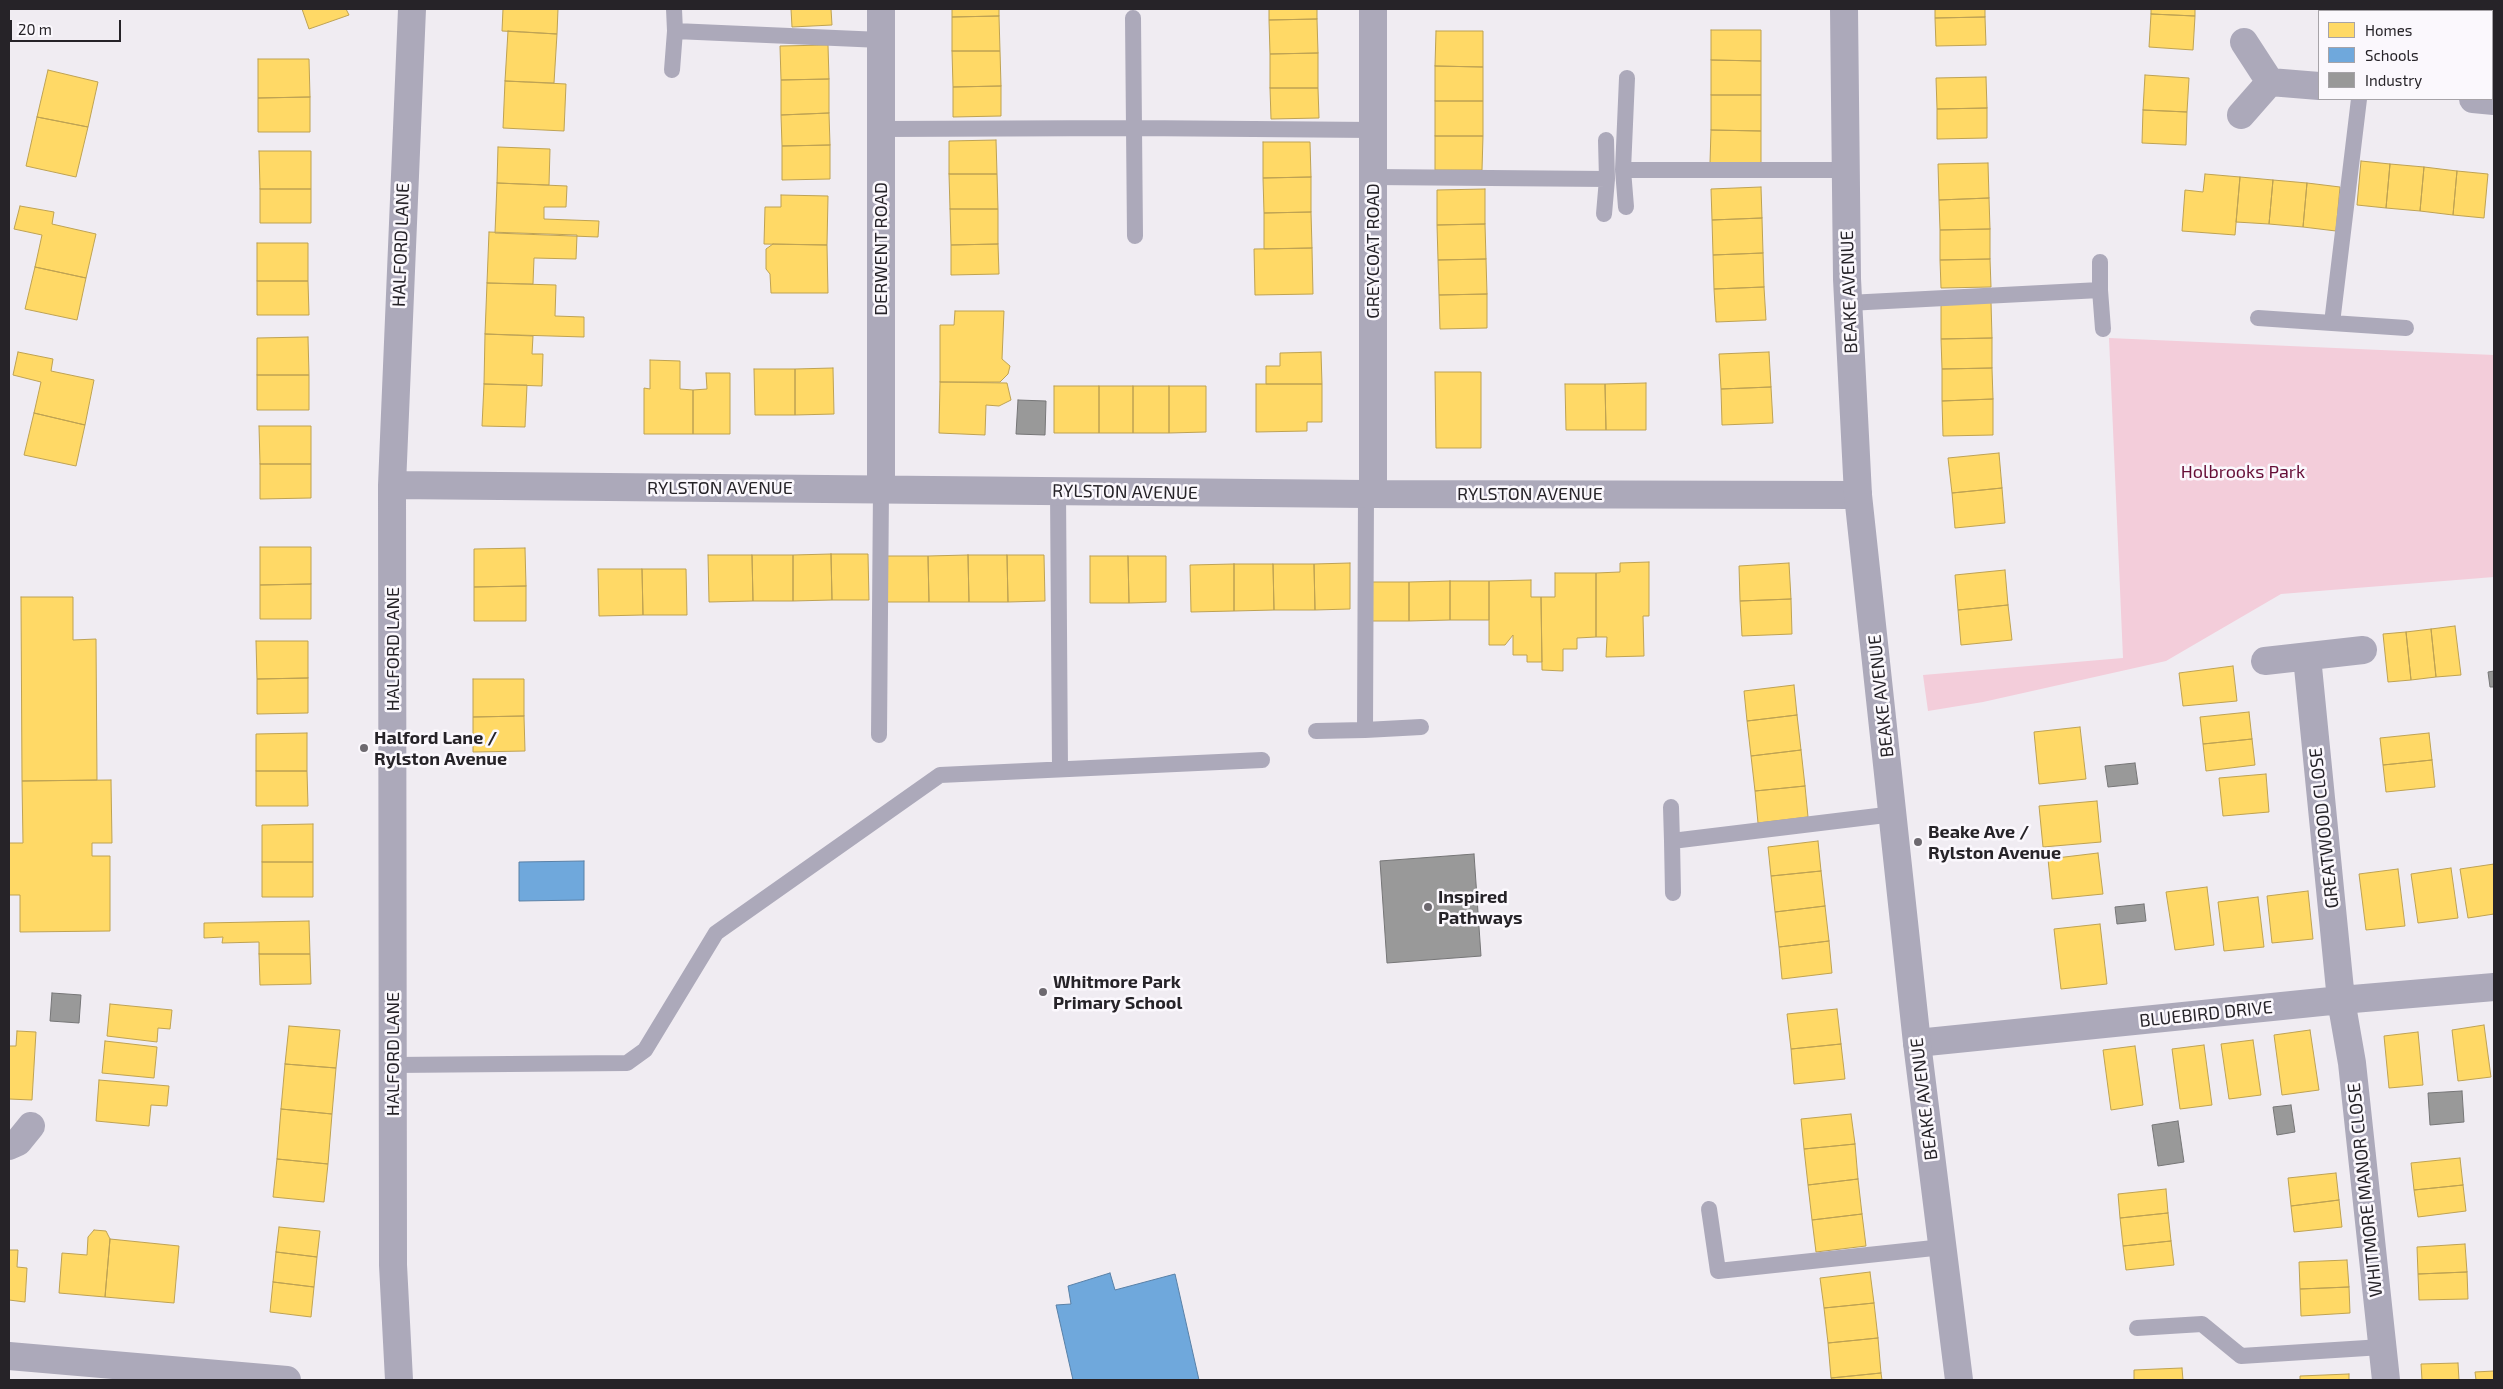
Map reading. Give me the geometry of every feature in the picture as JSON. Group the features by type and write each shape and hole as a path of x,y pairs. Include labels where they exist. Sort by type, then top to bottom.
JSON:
{"street":[{"name":"HALFORD LANE","path":"399,1380 392,1265 392,485 412,9"},
{"name":"DERWENT ROAD","path":"881,9 881,489"},
{"name":"GREYCOAT ROAD","path":"1369,494 1373,9"},
{"name":"BEAKE AVENUE","path":"1844,9 1848,303 1858,495 1894,814 1917,1043 1959,1380"},
{"path":"2244,42 2270,82"},
{"path":"2270,82 2318,86"},
{"path":"2241,115 2270,82"},
{"name":"RYLSTON AVENUE","path":"392,485 1369,494 1858,495"},
{"path":"2265,661 2363,650"},
{"name":"GREATWOOD CLOSE","path":"2307,657 2341,1000"},
{"name":"BLUEBIRD DRIVE","path":"1917,1043 2341,1000 2494,987"},
{"name":"WHITMORE MANOR CLOSE","path":"2341,1000 2352,1063 2386,1380"},
{"path":"9,1146 18,1142 31,1126"},
{"path":"9,1356 288,1380"}],"lane":[{"path":"672,70 675,31 674,9"},
{"path":"1133,18 1135,236"},
{"path":"675,31 881,40"},
{"path":"1626,207 1623,170 1627,78"},
{"path":"2332,324 2359,100"},
{"path":"881,129 1134,128 1373,130"},
{"path":"1604,214 1607,179 1606,140"},
{"path":"1623,170 1845,170"},
{"path":"1373,177 1607,179"},
{"path":"2100,262 2103,329"},
{"path":"1848,303 2100,290"},
{"path":"2258,318 2406,328"},
{"path":"879,735 881,489"},
{"path":"1058,491 1060,769"},
{"path":"1365,730 1369,494"},
{"path":"1316,731 1422,727"},
{"path":"393,1065 627,1064 645,1050 716,933 940,775 1262,760"},
{"path":"1671,807 1673,893"},
{"path":"1672,841 1894,814"},
{"path":"1709,1209 1718,1270 1943,1247"},
{"path":"2137,1328 2202,1324 2241,1356 2382,1347"}],"green space":[{"name":"Holbrooks Park","path":"2109,338 2494,355 2494,577 2281,594 2166,661 1983,702 1928,711 1923,675 2123,658"}],"building: Homes":[{"path":"302,9 346,9 349,15 309,29"},
{"path":"503,9 558,9 557,34 502,31"},
{"path":"791,9 831,9 832,25 792,27"},
{"path":"952,9 999,9 999,16 952,17"},
{"path":"1269,9 1317,9 1317,19 1269,20"},
{"path":"1935,9 1985,9 1985,17 1935,18"},
{"path":"2151,9 2195,9 2195,16 2151,14"},
{"path":"2151,14 2195,16 2193,50 2149,47"},
{"path":"999,16 1000,51 952,51 952,17"},
{"path":"1985,17 1986,45 1936,46 1935,18"},
{"path":"1317,19 1318,53 1270,54 1269,20"},
{"path":"1711,30 1761,30 1761,61 1711,60"},
{"path":"508,31 557,34 554,83 505,81"},
{"path":"1436,31 1483,31 1483,67 1435,66"},
{"path":"828,45 829,79 781,80 780,46"},
{"path":"952,51 1000,51 1001,86 953,87"},
{"path":"1318,53 1318,88 1270,88 1270,54"},
{"path":"258,59 309,59 310,97 258,98"},
{"path":"1711,60 1761,61 1761,95 1711,95"},
{"path":"1435,66 1483,67 1483,101 1435,101"},
{"path":"48,70 98,82 88,127 37,117"},
{"path":"2145,75 2189,78 2187,112 2143,110"},
{"path":"1986,77 1987,108 1937,109 1936,78"},
{"path":"829,79 829,113 781,115 781,80"},
{"path":"505,81 566,84 564,131 503,128"},
{"path":"1001,86 1001,116 953,117 953,87"},
{"path":"1270,88 1318,88 1319,118 1271,119"},
{"path":"1711,95 1761,95 1761,131 1711,130"},
{"path":"310,97 310,132 258,132 258,98"},
{"path":"1435,101 1483,101 1483,136 1435,136"},
{"path":"1987,108 1987,138 1937,139 1937,109"},
{"path":"2143,110 2187,112 2186,145 2142,143"},
{"path":"829,113 830,145 782,146 781,115"},
{"path":"37,117 88,127 76,177 26,166"},
{"path":"1711,130 1761,131 1761,163 1710,163"},
{"path":"1435,136 1483,136 1482,170 1435,170"},
{"path":"996,140 997,174 949,174 949,141"},
{"path":"1263,142 1310,142 1311,177 1263,178"},
{"path":"830,145 830,179 782,180 782,146"},
{"path":"498,147 550,149 549,185 497,183"},
{"path":"259,151 311,151 311,189 260,189"},
{"path":"2361,161 2390,164 2386,208 2357,205"},
{"path":"1988,163 1989,198 1939,200 1938,164"},
{"path":"2390,164 2424,167 2420,211 2386,208"},
{"path":"2424,167 2457,171 2453,215 2420,211"},
{"path":"2457,171 2488,174 2484,218 2453,215"},
{"path":"949,174 997,174 998,209 950,209"},
{"path":"2205,174 2240,177 2235,235 2182,231 2185,190 2203,192"},
{"path":"1311,177 1311,212 1264,213 1263,178"},
{"path":"2240,177 2273,180 2269,224 2236,222"},
{"path":"2273,180 2307,183 2303,227 2269,224"},
{"path":"497,183 567,186 566,207 544,207 544,219 599,221 598,237 495,233"},
{"path":"2307,183 2340,187 2336,231 2303,227"},
{"path":"1761,187 1762,218 1712,220 1711,189"},
{"path":"260,189 311,189 311,223 260,223"},
{"path":"1485,189 1485,224 1437,225 1437,190"},
{"path":"781,195 828,196 827,245 764,244 765,207 781,207"},
{"path":"1989,198 1990,229 1940,230 1939,200"},
{"path":"20,206 54,212 52,224 96,234 86,278 35,267 42,235 14,229"},
{"path":"950,209 998,209 998,244 951,245"},
{"path":"1311,212 1312,248 1264,249 1264,213"},
{"path":"1762,218 1763,253 1713,255 1712,220"},
{"path":"1485,224 1486,259 1438,260 1437,225"},
{"path":"1990,229 1990,259 1940,260 1940,230"},
{"path":"489,232 577,235 576,259 534,258 533,284 487,283"},
{"path":"257,243 308,243 308,281 257,281"},
{"path":"773,244 827,245 828,293 771,293 770,274 766,269 766,249"},
{"path":"998,244 999,274 951,275 951,245"},
{"path":"1312,248 1313,294 1255,295 1254,249"},
{"path":"1763,253 1764,287 1714,289 1713,255"},
{"path":"1486,259 1487,294 1439,295 1438,260"},
{"path":"1990,259 1991,287 1941,288 1940,260"},
{"path":"35,267 86,278 77,320 25,309"},
{"path":"257,281 308,281 309,315 257,315"},
{"path":"487,283 556,285 555,316 584,317 584,337 485,334"},
{"path":"1764,287 1766,320 1716,322 1714,289"},
{"path":"1487,294 1487,328 1440,329 1439,295"},
{"path":"1991,302 1992,338 1941,339 1941,303"},
{"path":"955,311 1004,311 1002,359 1010,366 1008,374 1000,382 940,382 940,325 954,325"},
{"path":"485,334 533,336 532,354 543,354 542,386 484,384"},
{"path":"308,337 309,375 257,375 257,338"},
{"path":"1992,338 1992,368 1942,369 1941,339"},
{"path":"18,352 53,359 51,371 94,380 85,425 34,413 41,382 13,375"},
{"path":"1321,352 1322,384 1266,384 1266,366 1280,366 1280,353"},
{"path":"1769,352 1771,387 1721,389 1719,354"},
{"path":"650,360 680,361 680,389 693,390 693,434 644,434 644,388 650,389"},
{"path":"833,368 834,414 795,415 795,369"},
{"path":"1992,368 1993,399 1942,401 1942,369"},
{"path":"754,369 795,369 795,415 755,415"},
{"path":"1435,372 1481,372 1481,448 1436,448"},
{"path":"706,373 730,373 730,434 693,434 693,390 707,389"},
{"path":"257,375 309,375 309,410 257,410"},
{"path":"940,382 1007,383 1011,400 999,406 986,405 985,435 939,433"},
{"path":"1646,383 1646,430 1606,430 1605,384"},
{"path":"484,384 527,385 525,427 482,426"},
{"path":"1256,384 1322,384 1322,422 1307,422 1307,431 1256,432"},
{"path":"1565,384 1605,384 1606,430 1566,430"},
{"path":"1054,386 1099,386 1099,433 1054,433"},
{"path":"1099,386 1133,386 1133,433 1099,433"},
{"path":"1133,386 1169,386 1169,433 1133,433"},
{"path":"1169,386 1206,386 1206,432 1169,433"},
{"path":"1771,387 1773,423 1722,425 1721,389"},
{"path":"1993,399 1993,435 1943,436 1942,401"},
{"path":"34,413 85,425 76,466 24,455"},
{"path":"259,426 311,426 311,464 260,464"},
{"path":"1999,453 2002,488 1952,493 1948,458"},
{"path":"260,464 311,464 311,498 260,499"},
{"path":"2002,488 2005,523 1955,528 1952,493"},
{"path":"260,547 311,547 311,584 260,585"},
{"path":"525,548 526,586 474,587 474,549"},
{"path":"831,554 868,554 869,600 832,600"},
{"path":"831,554 832,600 793,601 793,555"},
{"path":"708,555 752,555 753,601 709,602"},
{"path":"752,555 793,555 793,601 753,601"},
{"path":"968,555 1007,555 1008,602 969,602"},
{"path":"968,555 969,602 929,602 928,556"},
{"path":"1007,555 1044,555 1045,601 1008,602"},
{"path":"884,556 928,556 929,602 885,602"},
{"path":"1090,556 1128,556 1129,603 1090,603"},
{"path":"1128,556 1166,556 1166,602 1129,603"},
{"path":"1649,562 1649,616 1643,616 1644,656 1606,657 1607,637 1596,637 1596,573 1620,572 1620,563"},
{"path":"1350,563 1350,609 1315,610 1314,564"},
{"path":"1789,563 1791,599 1740,601 1739,566"},
{"path":"1234,564 1234,611 1191,612 1190,565"},
{"path":"1234,564 1273,564 1274,610 1234,611"},
{"path":"1273,564 1314,564 1315,610 1274,610"},
{"path":"598,569 642,569 643,615 599,616"},
{"path":"642,569 686,569 687,615 643,615"},
{"path":"2005,570 2008,605 1958,610 1955,575"},
{"path":"1555,573 1596,573 1596,637 1577,638 1577,649 1563,649 1563,671 1542,670 1541,597 1555,597"},
{"path":"1531,580 1531,597 1541,597 1542,662 1527,662 1527,655 1513,655 1513,635 1505,645 1489,645 1489,581"},
{"path":"1450,581 1489,581 1489,620 1450,620"},
{"path":"1450,581 1450,620 1409,621 1409,582"},
{"path":"1370,582 1409,582 1409,621 1371,621"},
{"path":"311,584 311,619 260,619 260,585"},
{"path":"526,586 526,621 474,621 474,587"},
{"path":"21,597 73,597 73,640 96,639 97,780 22,781"},
{"path":"1791,599 1792,634 1742,636 1740,601"},
{"path":"2008,605 2012,640 1961,645 1958,610"},
{"path":"2455,626 2461,675 2436,677 2431,629"},
{"path":"2431,629 2436,677 2411,680 2406,632"},
{"path":"2406,632 2411,680 2388,682 2383,634"},
{"path":"256,641 308,641 308,678 257,679"},
{"path":"2233,666 2237,701 2183,706 2179,673"},
{"path":"308,678 308,713 257,714 257,679"},
{"path":"473,679 524,679 524,716 473,717"},
{"path":"1794,685 1797,715 1747,721 1744,691"},
{"path":"2249,712 2252,739 2203,744 2200,717"},
{"path":"1797,715 1801,750 1751,756 1747,721"},
{"path":"524,716 525,751 473,752 473,717"},
{"path":"2080,727 2086,779 2039,784 2034,732"},
{"path":"307,733 307,771 256,771 256,734"},
{"path":"2429,733 2432,760 2383,765 2380,738"},
{"path":"2252,739 2255,765 2206,771 2203,744"},
{"path":"1801,750 1805,786 1755,791 1751,756"},
{"path":"2432,760 2435,787 2386,792 2383,765"},
{"path":"256,771 307,771 308,806 256,806"},
{"path":"2266,774 2269,812 2223,816 2219,778"},
{"path":"111,780 112,843 92,843 92,856 110,856 110,931 20,932 20,895 9,895 9,843 23,843 22,781"},
{"path":"1805,786 1808,817 1758,823 1755,791"},
{"path":"2097,801 2101,842 2043,847 2039,806"},
{"path":"313,824 313,862 262,862 262,825"},
{"path":"1818,841 1821,871 1771,876 1768,847"},
{"path":"2098,853 2103,894 2052,899 2048,859"},
{"path":"262,862 313,862 313,897 262,897"},
{"path":"2494,864 2494,914 2468,918 2460,869"},
{"path":"2451,868 2458,918 2418,923 2411,874"},
{"path":"2398,869 2405,926 2366,930 2359,874"},
{"path":"1821,871 1825,906 1775,912 1771,876"},
{"path":"2207,887 2214,945 2175,950 2166,892"},
{"path":"2308,891 2313,939 2272,943 2267,896"},
{"path":"2258,897 2264,947 2224,951 2218,902"},
{"path":"1825,906 1829,941 1779,947 1775,912"},
{"path":"309,921 310,954 259,954 259,942 222,943 223,937 204,938 204,923"},
{"path":"2100,924 2107,984 2061,989 2054,929"},
{"path":"1829,941 1832,973 1782,979 1779,947"},
{"path":"259,954 310,954 311,984 260,985"},
{"path":"110,1004 172,1010 170,1029 158,1028 157,1042 107,1036"},
{"path":"1837,1009 1841,1044 1791,1049 1787,1014"},
{"path":"2484,1025 2491,1077 2458,1081 2452,1030"},
{"path":"289,1026 340,1030 336,1068 285,1064"},
{"path":"2310,1030 2319,1090 2282,1095 2274,1035"},
{"path":"17,1031 36,1032 32,1100 9,1099 9,1046 16,1046"},
{"path":"2418,1032 2423,1085 2389,1088 2384,1036"},
{"path":"2253,1040 2261,1095 2229,1099 2221,1044"},
{"path":"105,1041 157,1047 154,1078 102,1073"},
{"path":"1841,1044 1845,1079 1794,1084 1791,1049"},
{"path":"2204,1045 2212,1105 2180,1109 2172,1049"},
{"path":"2135,1046 2143,1105 2111,1110 2103,1050"},
{"path":"285,1064 336,1068 332,1114 281,1109"},
{"path":"99,1080 169,1086 167,1106 151,1105 149,1126 96,1121"},
{"path":"281,1109 332,1114 328,1164 277,1159"},
{"path":"1851,1114 1855,1144 1804,1149 1801,1119"},
{"path":"1855,1144 1858,1179 1808,1185 1804,1149"},
{"path":"2460,1158 2463,1185 2414,1190 2411,1163"},
{"path":"277,1159 328,1164 324,1202 273,1197"},
{"path":"2336,1173 2339,1200 2291,1206 2288,1178"},
{"path":"1858,1179 1862,1214 1812,1220 1808,1185"},
{"path":"2463,1185 2466,1211 2418,1217 2414,1190"},
{"path":"2166,1189 2168,1213 2120,1218 2118,1194"},
{"path":"2339,1200 2342,1227 2294,1232 2291,1206"},
{"path":"2168,1213 2171,1241 2123,1246 2120,1218"},
{"path":"1862,1214 1866,1246 1816,1252 1812,1220"},
{"path":"279,1227 320,1231 317,1257 276,1252"},
{"path":"94,1230 106,1231 110,1239 105,1297 59,1293 62,1253 87,1255 88,1237"},
{"path":"110,1239 179,1246 174,1303 105,1297"},
{"path":"2171,1241 2174,1265 2126,1270 2123,1246"},
{"path":"2465,1244 2467,1272 2418,1274 2417,1247"},
{"path":"9,1250 18,1250 17,1267 27,1268 25,1302 9,1300"},
{"path":"276,1252 317,1257 314,1287 273,1282"},
{"path":"2347,1260 2349,1287 2300,1289 2299,1262"},
{"path":"1870,1272 1874,1303 1824,1308 1820,1278"},
{"path":"2467,1272 2468,1299 2419,1300 2418,1274"},
{"path":"273,1282 314,1287 311,1317 270,1312"},
{"path":"2349,1287 2350,1313 2301,1316 2300,1289"},
{"path":"1874,1303 1878,1338 1828,1343 1824,1308"},
{"path":"1878,1338 1881,1373 1831,1378 1828,1343"},
{"path":"2458,1363 2459,1380 2422,1380 2421,1364"},
{"path":"2182,1368 2183,1380 2134,1380 2134,1370"},
{"path":"2494,1371 2494,1380 2476,1380 2475,1372"},
{"path":"1881,1373 1882,1380 1832,1380 1831,1378"},
{"path":"2349,1374 2349,1380 2300,1380 2300,1376"}],"building: Schools":[{"path":"584,861 584,900 519,901 519,862"},
{"path":"1110,1273 1115,1290 1175,1274 1199,1380 1073,1380 1056,1305 1071,1304 1068,1286"}],"building: Industry":[{"path":"1018,400 1046,401 1045,435 1016,434"},
{"path":"2494,671 2494,687 2490,687 2488,672"},
{"path":"2135,763 2138,784 2108,787 2105,766"},
{"path":"1474,854 1481,956 1387,963 1380,861"},
{"path":"2144,904 2146,921 2117,924 2115,907"},
{"path":"52,993 81,995 79,1023 50,1021"},
{"path":"2462,1091 2464,1122 2430,1125 2428,1093"},
{"path":"2291,1105 2295,1132 2277,1135 2273,1107"},
{"path":"2178,1121 2184,1162 2158,1166 2152,1125"}],"place":[{"name":"Halford Lane / Rylston Avenue","path":"364,748"},
{"name":"Beake Ave / Rylston Avenue","path":"1918,842"},
{"name":"Inspired Pathways","path":"1428,907"},
{"name":"Whitmore Park Primary School","path":"1043,992"}]}
